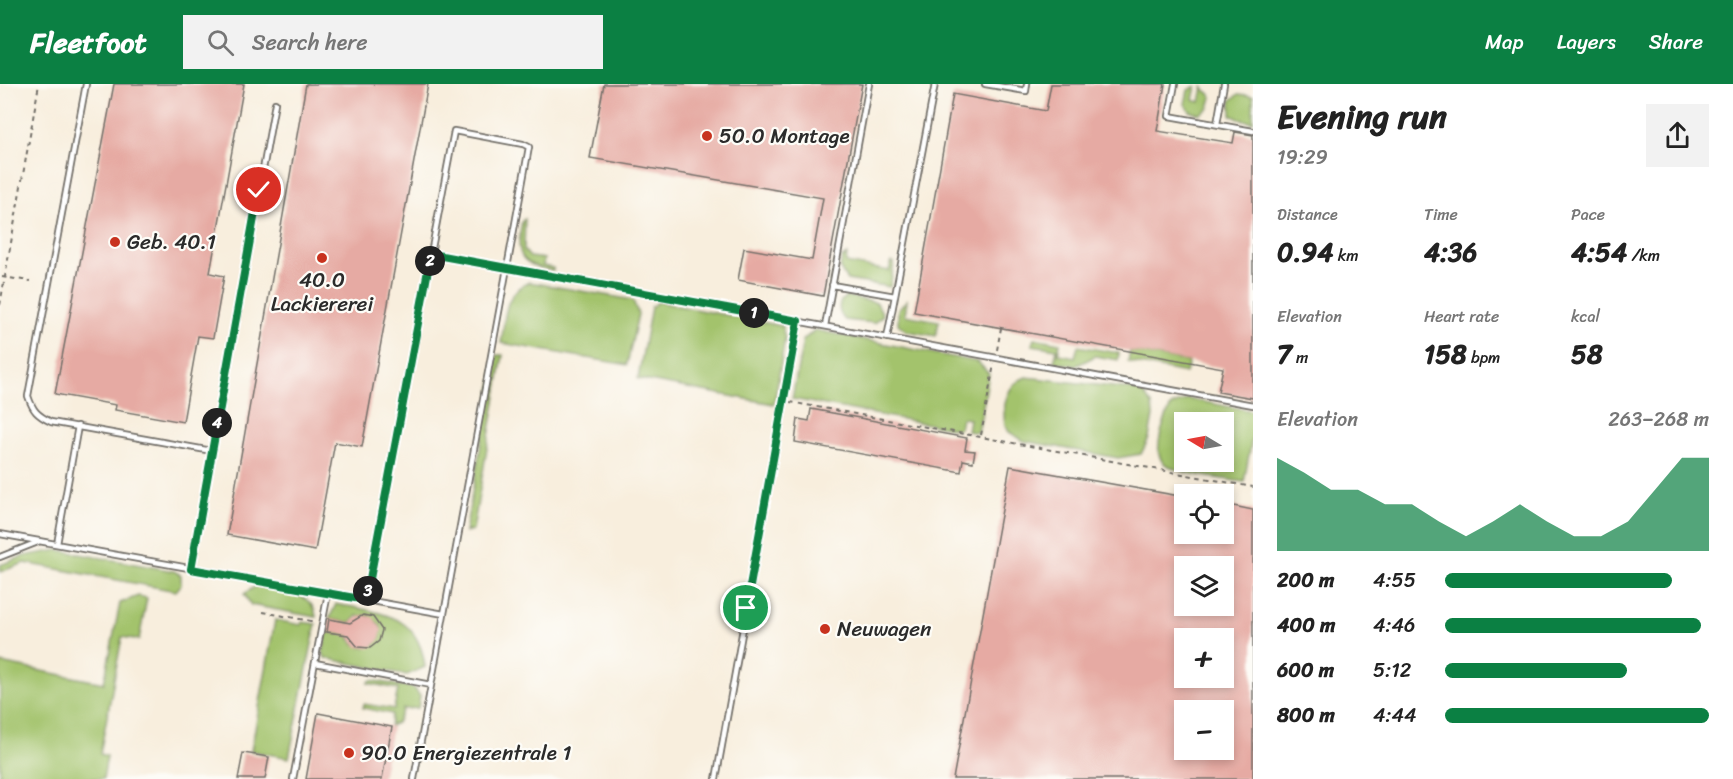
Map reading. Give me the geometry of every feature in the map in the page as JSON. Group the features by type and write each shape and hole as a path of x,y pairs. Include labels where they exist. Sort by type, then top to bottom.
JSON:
{"lane":[{"path":"86,84 28,396 36,414 51,422 212,451"},
{"path":"825,326 869,84"},
{"path":"887,338 934,84"},
{"path":"988,84 1026,91 1027,84"},
{"path":"1175,84 1169,116 1253,131"},
{"path":"1217,124 1224,84"},
{"path":"191,569 275,103"},
{"path":"366,600 454,131 529,147 414,779"},
{"path":"431,254 1253,405"},
{"path":"832,285 895,296"},
{"path":"716,779 798,321"},
{"path":"57,544 78,426"},
{"path":"1,536 40,541 444,614"},
{"path":"0,557 40,541"},
{"path":"293,779 327,593"},
{"path":"315,663 431,685"}],"path":[{"path":"0,305 3,277 39,84"},
{"path":"3,277 30,281"},
{"path":"981,435 1001,328"},
{"path":"783,401 981,435 1253,487"},
{"path":"263,612 322,623"}],"green space":[{"path":"1196,86 1193,100 1200,102 1203,87 1212,97 1209,108 1200,114 1190,111 1185,104 1188,90"},
{"path":"1239,94 1253,96 1253,122 1231,115 1231,100"},
{"path":"525,219 524,250 530,257 544,259 543,266 553,268 553,271 532,265 522,256 519,242 522,221"},
{"path":"847,255 846,263 889,271 891,262 894,263 890,287 847,280 840,269 842,258"},
{"path":"529,282 633,300 638,314 627,365 501,343 505,315 510,300 520,287"},
{"path":"847,296 877,303 883,315 874,323 845,320 839,307 841,301"},
{"path":"907,300 905,315 939,321 936,336 907,331 898,324 898,309"},
{"path":"658,302 782,326 785,339 774,404 638,379 651,307"},
{"path":"815,330 978,362 989,374 978,433 967,431 969,419 962,418 960,428 956,429 792,399 803,340"},
{"path":"1034,338 1060,343 1058,354 1075,357 1078,346 1119,353 1118,360 1095,356 1076,366 1054,362 1057,349 1032,345"},
{"path":"1130,351 1189,362 1186,373 1128,362"},
{"path":"497,355 503,355 473,530 465,532"},
{"path":"1026,377 1140,390 1152,404 1153,416 1149,438 1141,454 1118,458 1024,441 1009,432 1004,418 1007,397 1014,385"},
{"path":"1188,399 1253,411 1253,433 1244,482 1184,472 1234,472 1234,412 1174,412 1174,468 1167,466 1160,455 1159,441 1171,406"},
{"path":"58,550 174,571 181,575 181,585 176,591 25,563 0,572 0,565 24,556"},
{"path":"256,586 283,590 301,596 313,608 316,617 251,605 244,594"},
{"path":"138,596 147,598 139,640 122,637 100,754 107,756 103,779 0,779 0,663 104,683 120,603"},
{"path":"336,604 384,614 404,624 418,641 425,667 407,675 325,658 323,652 327,632 348,635 352,642 364,648 375,644 381,633 380,625 368,615 357,616 350,623 329,619"},
{"path":"275,620 301,625 302,622 316,624 289,758 251,751"},
{"path":"371,680 414,688 420,696 418,708 403,709 397,723 390,726 392,714 363,708 364,704 394,709 398,689 368,683"}],"building":[{"path":"114,84 244,84 210,273 224,276 213,338 198,336 183,422 115,410 116,405 55,394"},
{"name":"40.0 Lackiererei","path":"306,84 428,84 362,447 335,442 315,551 227,535"},
{"name":"50.0 Montage","path":"604,84 862,84 823,296 738,280 744,248 812,260 823,198 590,158"},
{"path":"1051,84 1165,84 1157,131 1233,143 1235,132 1253,135 1253,398 1218,392 1223,368 914,312 953,94 1046,111"},
{"path":"811,409 967,438 965,450 975,451 973,462 963,460 961,472 795,442 798,419 809,421"},
{"path":"1010,466 1174,495 1174,544 1234,544 1234,506 1253,510 1253,779 953,779"},
{"path":"363,615 373,617 382,630 379,641 370,648 358,647 348,635 327,632 329,619 350,623"},
{"name":"90.0 Energiezentrale 1","path":"318,713 392,727 382,779 306,779"},
{"path":"243,753 269,757 265,779 238,779"}],"place":[{"name":"50.0 Montage","path":"707,136"},
{"name":"Geb. 40.1","path":"115,242"},
{"name":"40.0 Lackiererei","path":"322,258"},
{"name":"Neuwagen","path":"825,629"},
{"name":"90.0 Energiezentrale 1","path":"349,753"}],"route":[{"path":"259,190 191,569 366,600 431,254 798,321 746,608"}]}
